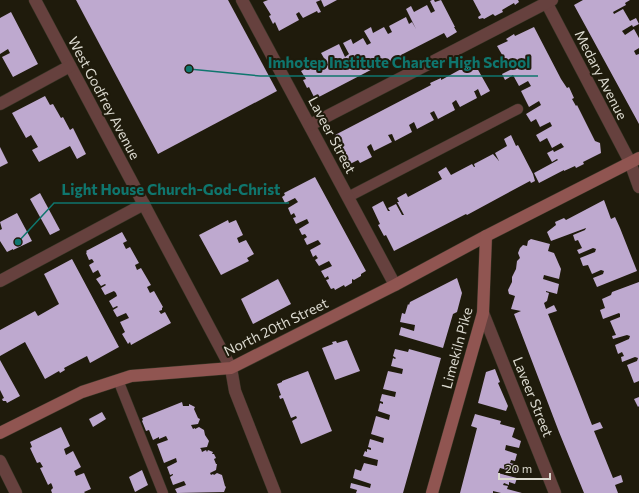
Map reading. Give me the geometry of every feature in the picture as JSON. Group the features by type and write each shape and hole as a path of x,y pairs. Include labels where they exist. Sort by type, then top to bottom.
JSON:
{"street":[{"name":"West Godfrey Avenue","path":"35,0 231,368 234,391 275,493"},
{"name":"Laveer Street","path":"242,0 395,285"},
{"path":"310,125 548,1"},
{"name":"Medary Avenue","path":"548,1 634,160 639,187"},
{"path":"0,104 70,66"},
{"path":"486,236 634,160"},
{"path":"0,281 144,204"},
{"name":"North 20th Street","path":"0,433 82,392 131,376 231,368 395,285 486,236"},
{"name":"Limekiln Pike","path":"432,493 483,313 486,236"},
{"name":"Laveer Street","path":"483,313 555,493"},
{"path":"0,461 16,493"}],"lane":[{"path":"348,197 518,109"},
{"path":"118,380 163,493"}],"building":[{"path":"76,0 228,0 277,91 158,154"},
{"path":"268,0 321,0 316,2 321,12 318,13 317,11 303,18 299,12 296,14 299,20 279,31 275,22 273,24 269,16 271,15 263,2"},
{"path":"321,0 337,0 324,7"},
{"path":"432,0 435,2 441,0 457,32 447,38 444,33 401,55 402,57 391,62 390,60 315,99 309,87 307,88 303,80 306,79 301,71 320,61 324,67 328,65 321,53 339,44 345,57 349,54 343,43 351,39 353,44 363,38 367,45 371,43 364,31 371,27 373,33 384,27 388,34 392,32 389,26 406,17 409,24 412,22 416,29 406,9 411,6 414,12 427,5 431,13 435,11 430,1"},
{"path":"473,0 518,0 519,2 515,5 514,3 502,10 503,12 495,16 493,14 484,19 479,19 478,17 481,15"},
{"path":"583,0 630,0 625,3 626,5 613,12 614,14 623,9 630,21 636,18 639,24 633,27 632,25 622,31 625,35 634,29 639,38 639,48 634,51 636,55 639,54 639,124 574,5"},
{"path":"11,12 38,64 13,77 2,57 10,53 8,49 0,54 0,18"},
{"path":"534,27 561,79 567,88 569,87 574,98 572,99 576,106 577,105 595,141 600,143 601,153 583,162 584,164 576,168 575,166 564,170 539,183 534,173 558,160 557,159 552,162 547,153 553,150 554,152 564,147 561,143 552,148 547,138 540,142 536,135 552,126 550,122 540,127 536,119 531,122 526,114 541,105 539,101 529,107 521,91 531,86 528,81 519,86 513,75 505,80 502,74 520,65 517,60 508,65 497,46 508,41 506,39 514,34 515,36"},
{"path":"473,61 474,63 477,63 479,67 477,68 490,91 481,96 478,89 474,91 477,98 460,107 456,100 452,103 455,110 438,119 434,111 430,113 434,120 417,129 414,122 409,125 412,132 395,141 392,134 388,135 392,142 374,151 371,144 367,147 372,157 360,163 358,160 350,164 346,155 344,156 340,149 342,148 335,135 431,85 430,83 441,78 441,80 443,79"},
{"path":"45,96 50,105 53,104 61,118 63,117 70,130 73,128 86,154 77,159 70,146 39,162 32,150 38,147 31,135 26,138 12,113"},
{"path":"511,135 516,146 518,145 535,181 531,183 530,181 467,215 466,214 394,251 386,235 384,236 378,225 380,224 372,207 383,201 388,211 390,211 388,208 396,204 402,215 404,215 397,202 399,202 397,198 406,193 408,197 442,179 438,172 446,167 451,175 472,164 475,167 474,164 493,154 499,161 495,153 507,146 504,139"},
{"path":"0,147 8,163 0,167"},
{"path":"315,177 366,271 354,280 352,279 352,283 335,290 334,288 331,289 326,280 329,279 328,276 325,278 321,271 332,266 329,261 319,266 315,260 318,258 316,255 313,257 310,250 321,244 318,240 307,245 304,239 307,237 305,234 302,235 299,229 309,223 307,219 296,224 293,218 296,217 294,213 291,215 288,208 298,202 295,198 285,203 282,197 285,195 284,193"},
{"path":"40,193 60,230 50,235 30,199"},
{"path":"604,200 611,219 615,217 637,271 597,287 593,278 603,274 604,271 601,270 592,274 588,265 583,266 580,258 595,252 596,249 593,248 579,254 577,250 582,248 578,240 575,241 573,235 585,230 586,228 551,241 547,232 556,225 555,222 564,218 566,220"},
{"path":"17,213 32,241 7,252 0,241 0,230 2,229 0,222"},
{"path":"228,220 229,223 236,220 243,235 237,238 239,243 246,240 254,254 247,258 249,261 221,275 199,235"},
{"path":"122,232 127,241 123,243 126,249 130,247 139,263 135,265 137,270 141,268 151,285 147,287 150,293 154,291 163,307 162,310 159,311 161,314 165,312 171,323 131,345 130,342 128,344 122,334 125,332 120,322 129,318 126,313 117,317 113,310 118,307 113,308 109,301 117,296 116,293 114,291 105,295 101,288 106,285 101,286 96,279 101,276 98,270 93,273 89,265 94,262 92,259 89,260 86,253 86,251"},
{"path":"531,239 550,244 548,251 554,253 561,269 559,279 544,275 543,279 559,284 557,294 546,291 549,293 547,301 544,303 546,309 554,305 557,311 548,314 592,425 600,422 603,428 594,431 613,478 621,475 623,482 615,485 618,493 584,493 514,314 521,311 511,309 515,296 509,294 508,290 512,282 517,261 520,258 518,253 520,248 523,245 527,246 528,241"},
{"path":"72,259 119,347 90,363 87,356 64,368 65,370 60,373 59,371 45,379 25,342 0,356 0,330 35,311 38,316 59,304 44,274"},
{"path":"457,278 462,293 457,312 453,314 443,348 399,335 401,327 414,331 415,325 400,322 402,313 405,314 410,302"},
{"path":"278,279 291,304 253,324 241,299"},
{"path":"639,282 639,381 634,383 627,365 637,361 638,358 635,357 622,362 621,357 624,356 622,352 618,354 615,345 629,339 630,336 627,335 613,339 612,336 616,335 610,321 620,317 620,314 619,313 603,319 600,310 605,308 602,299 611,295 612,292"},
{"path":"347,340 360,371 335,380 322,348 333,344 332,342 336,341 337,343"},
{"path":"395,349 408,352 409,349 441,358 403,493 356,493 357,490 350,488 351,483 370,488 371,484 353,478 355,469 361,471 364,463 377,466 378,460 363,456 365,451 367,452 367,449 371,450 371,448 368,447 370,439 383,443 384,438 371,434 376,416 389,420 390,415 378,411 380,403 383,404 383,402 380,401 382,394 395,397 396,392 383,389 388,371 402,374 403,369 391,366 393,358 396,358 393,356"},
{"path":"0,360 20,396 7,403 6,401 3,401 2,399 4,398 0,390"},
{"path":"495,369 500,382 498,383 508,406 506,411 478,403 486,372"},
{"path":"308,371 332,431 301,444 292,421 297,418 296,416 291,418 283,398 280,399 279,396 281,395 277,384"},
{"path":"639,397 639,406 638,407 634,399"},
{"path":"182,402 183,406 189,406 189,404 195,407 194,409 198,418 200,419 198,424 191,425 193,429 199,427 204,430 209,441 207,447 200,448 202,452 206,450 207,452 208,450 213,452 212,454 214,454 216,458 214,459 217,464 216,470 210,473 211,475 217,473 222,475 226,487 224,492 177,493 175,489 186,485 184,481 173,485 170,477 173,474 170,475 167,467 177,462 176,458 164,463 157,444 168,440 166,436 153,440 149,430 146,431 142,418"},
{"path":"102,412 106,419 93,427 89,419"},
{"path":"475,414 501,421 500,424 515,428 512,437 521,441 519,448 506,445 505,450 517,454 515,461 511,460 510,463 514,464 513,466 520,468 519,473 500,468 498,473 517,478 515,484 509,482 509,485 504,483 503,485 508,486 507,489 522,493 501,493 493,491 493,493 460,493 477,428 471,426"},
{"path":"61,427 70,446 64,449 66,455 73,451 81,467 74,471 76,476 84,473 91,489 84,492 85,493 52,493 52,485 51,483 48,485 40,468 43,467 40,462 37,463 30,448 32,447 30,442"},
{"path":"142,470 148,485 135,492 129,477"}],"place":[{"name":"Imhotep Institute Charter High School","path":"189,69"},
{"name":"Light House Church-God-Christ","path":"18,242"}]}
